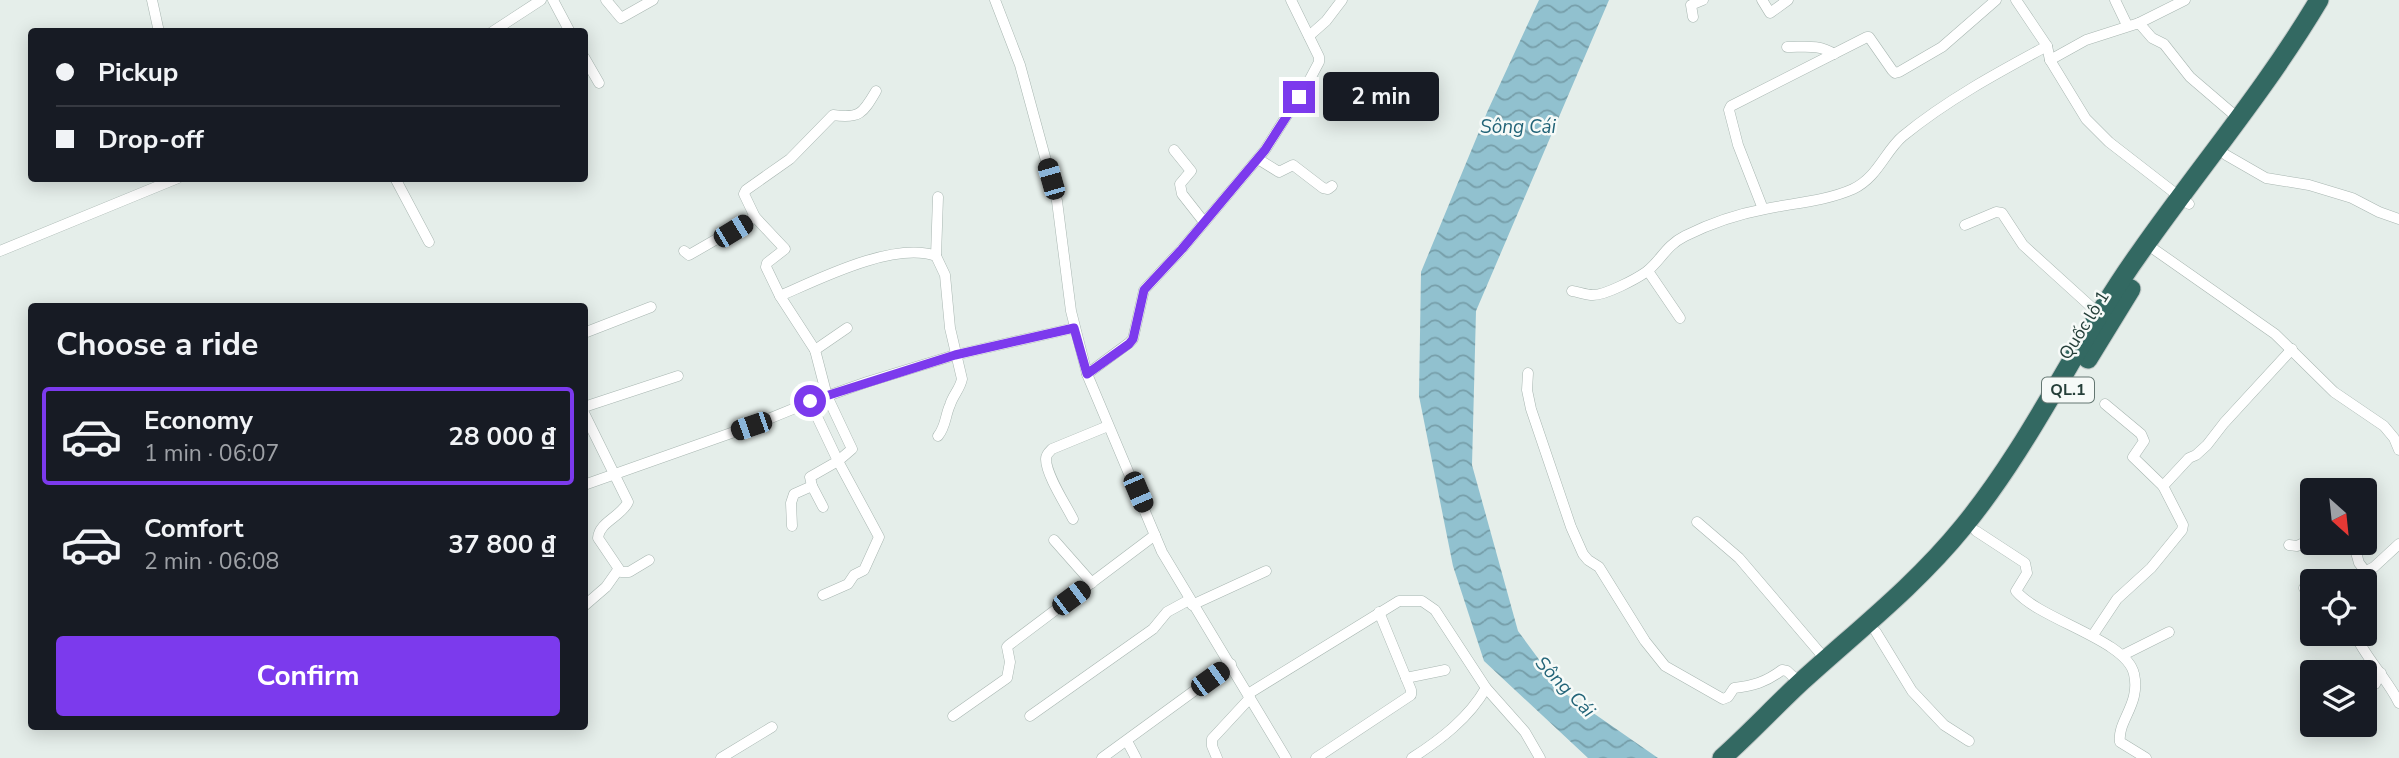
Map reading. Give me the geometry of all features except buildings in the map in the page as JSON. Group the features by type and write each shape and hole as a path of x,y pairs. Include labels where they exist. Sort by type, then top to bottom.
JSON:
{"highway":[{"name":"Quốc lộ 1","path":"1756,736 1876,632 1943,568 1976,531 2015,476 2184,201 2320,1"},
{"name":"Quốc lộ 1","path":"1756,736 1800,683 1900,593 1963,527 2021,444 2140,251 2226,155 2298,54 2320,1"},
{"name":"QL.1","path":"1722,758 1756,736"},
{"name":"QL.1","path":"1740,758 1756,736"}],"street":[{"path":"152,0 158,28"},
{"path":"498,28 541,0"},
{"path":"553,0 568,28"},
{"path":"606,0 621,18 653,0"},
{"path":"995,0 1020,65 1057,201 1074,328 1087,374 1155,535 1191,603 1231,664 1286,758"},
{"path":"1087,374 1133,339 1144,290 1265,150 1319,62 1290,0"},
{"path":"1309,36 1326,21 1342,0"},
{"path":"1693,17 1691,5 1703,0"},
{"path":"1762,0 1770,13 1788,0"},
{"path":"1763,209 1738,145 1729,110 1731,106 1868,37 1892,70 1899,72 1942,47 1996,0"},
{"path":"2015,0 2047,46 2050,60 2086,119 2109,142 2184,201"},
{"path":"2115,0 2127,25"},
{"path":"2050,60 2086,40 2139,23 2185,0"},
{"path":"2139,23 2152,38 2164,44 2190,77 2239,119"},
{"path":"1572,291 1594,295 1602,293 1648,271 1665,248 1684,236 1763,209 1853,189 1865,181 1899,139 1924,119 2001,70 2047,46"},
{"path":"1787,47 1824,47 1834,54"},
{"path":"588,64 599,83"},
{"path":"823,507 810,477 838,461 852,449 827,396 815,350 780,296 766,265 785,249 755,218 745,198 746,190 790,159 833,115 848,118 865,109 876,91"},
{"path":"1174,150 1192,171 1180,184 1182,194 1204,222"},
{"path":"2226,155 2266,178 2309,185 2352,198 2399,219"},
{"path":"1258,159 1279,172 1293,165 1324,188 1332,186"},
{"path":"0,251 168,182"},
{"path":"397,182 429,242"},
{"path":"938,197 936,256 945,275 950,328 961,384 951,402 945,426 938,436"},
{"path":"1965,225 1996,212 2002,213 2023,245 2099,314"},
{"path":"684,251 689,255 755,218"},
{"path":"2155,250 2252,317 2292,349 2334,392 2384,426 2394,438 2399,450"},
{"path":"780,296 842,269 888,256 920,251 936,256"},
{"path":"1648,271 1680,318"},
{"path":"588,331 651,307"},
{"path":"815,350 848,328"},
{"path":"588,484 751,426 810,401 955,355 1074,328"},
{"path":"2163,486 2189,458 2207,445 2292,349"},
{"path":"1528,373 1527,390 1531,409 1583,554 1588,561 1599,567 1645,641 1664,666 1723,699 1728,697 1734,688 1750,688 1785,670 1800,683"},
{"path":"588,406 678,376"},
{"path":"810,401 838,461 879,537 864,570 854,575 848,584 823,595"},
{"path":"2093,635 2117,600 2151,568 2182,530 2183,525 2163,486 2133,457 2144,441 2141,434 2105,404"},
{"path":"588,421 628,505 597,534 618,570 626,574 649,560"},
{"path":"1073,519 1051,474 1047,454 1052,449 1108,426"},
{"path":"792,526 791,503 794,494 812,486"},
{"path":"1697,522 1744,564 1826,660"},
{"path":"1976,531 2025,564 2027,573 2016,588 2020,595 2063,623 2093,635 2123,655 2134,671 2135,694 2119,736 2120,742 2146,758"},
{"path":"953,716 1007,678 1010,668 1009,645 1155,535"},
{"path":"1054,540 1092,583"},
{"path":"2371,569 2399,544"},
{"path":"2289,545 2300,545"},
{"path":"588,603 606,587 618,570"},
{"path":"1030,716 1153,629 1167,612 1266,571"},
{"path":"1217,758 1212,739 1249,696 1399,601 1422,601 1435,610 1486,688 1525,732 1535,755"},
{"path":"1316,758 1411,695 1379,612"},
{"path":"1876,632 1912,691 1944,725 1969,741"},
{"path":"2123,655 2169,632"},
{"path":"2361,646 2381,673 2399,704"},
{"path":"1102,758 1231,664"},
{"path":"1406,678 1445,670"},
{"path":"2377,680 2381,673"},
{"path":"1412,758 1447,733 1486,688"},
{"path":"721,758 772,727"},
{"path":"1127,741 1136,758"}],"water":[{"name":"Sông Cái","path":"1539,0 1609,0 1476,311 1472,465 1518,631 1563,692 1658,758 1588,758 1484,661 1453,566 1419,396 1421,272 1488,110"}],"route":[{"path":"810,401 955,355 1074,328 1087,374 1133,339 1144,290 1265,150 1299,97"}]}
